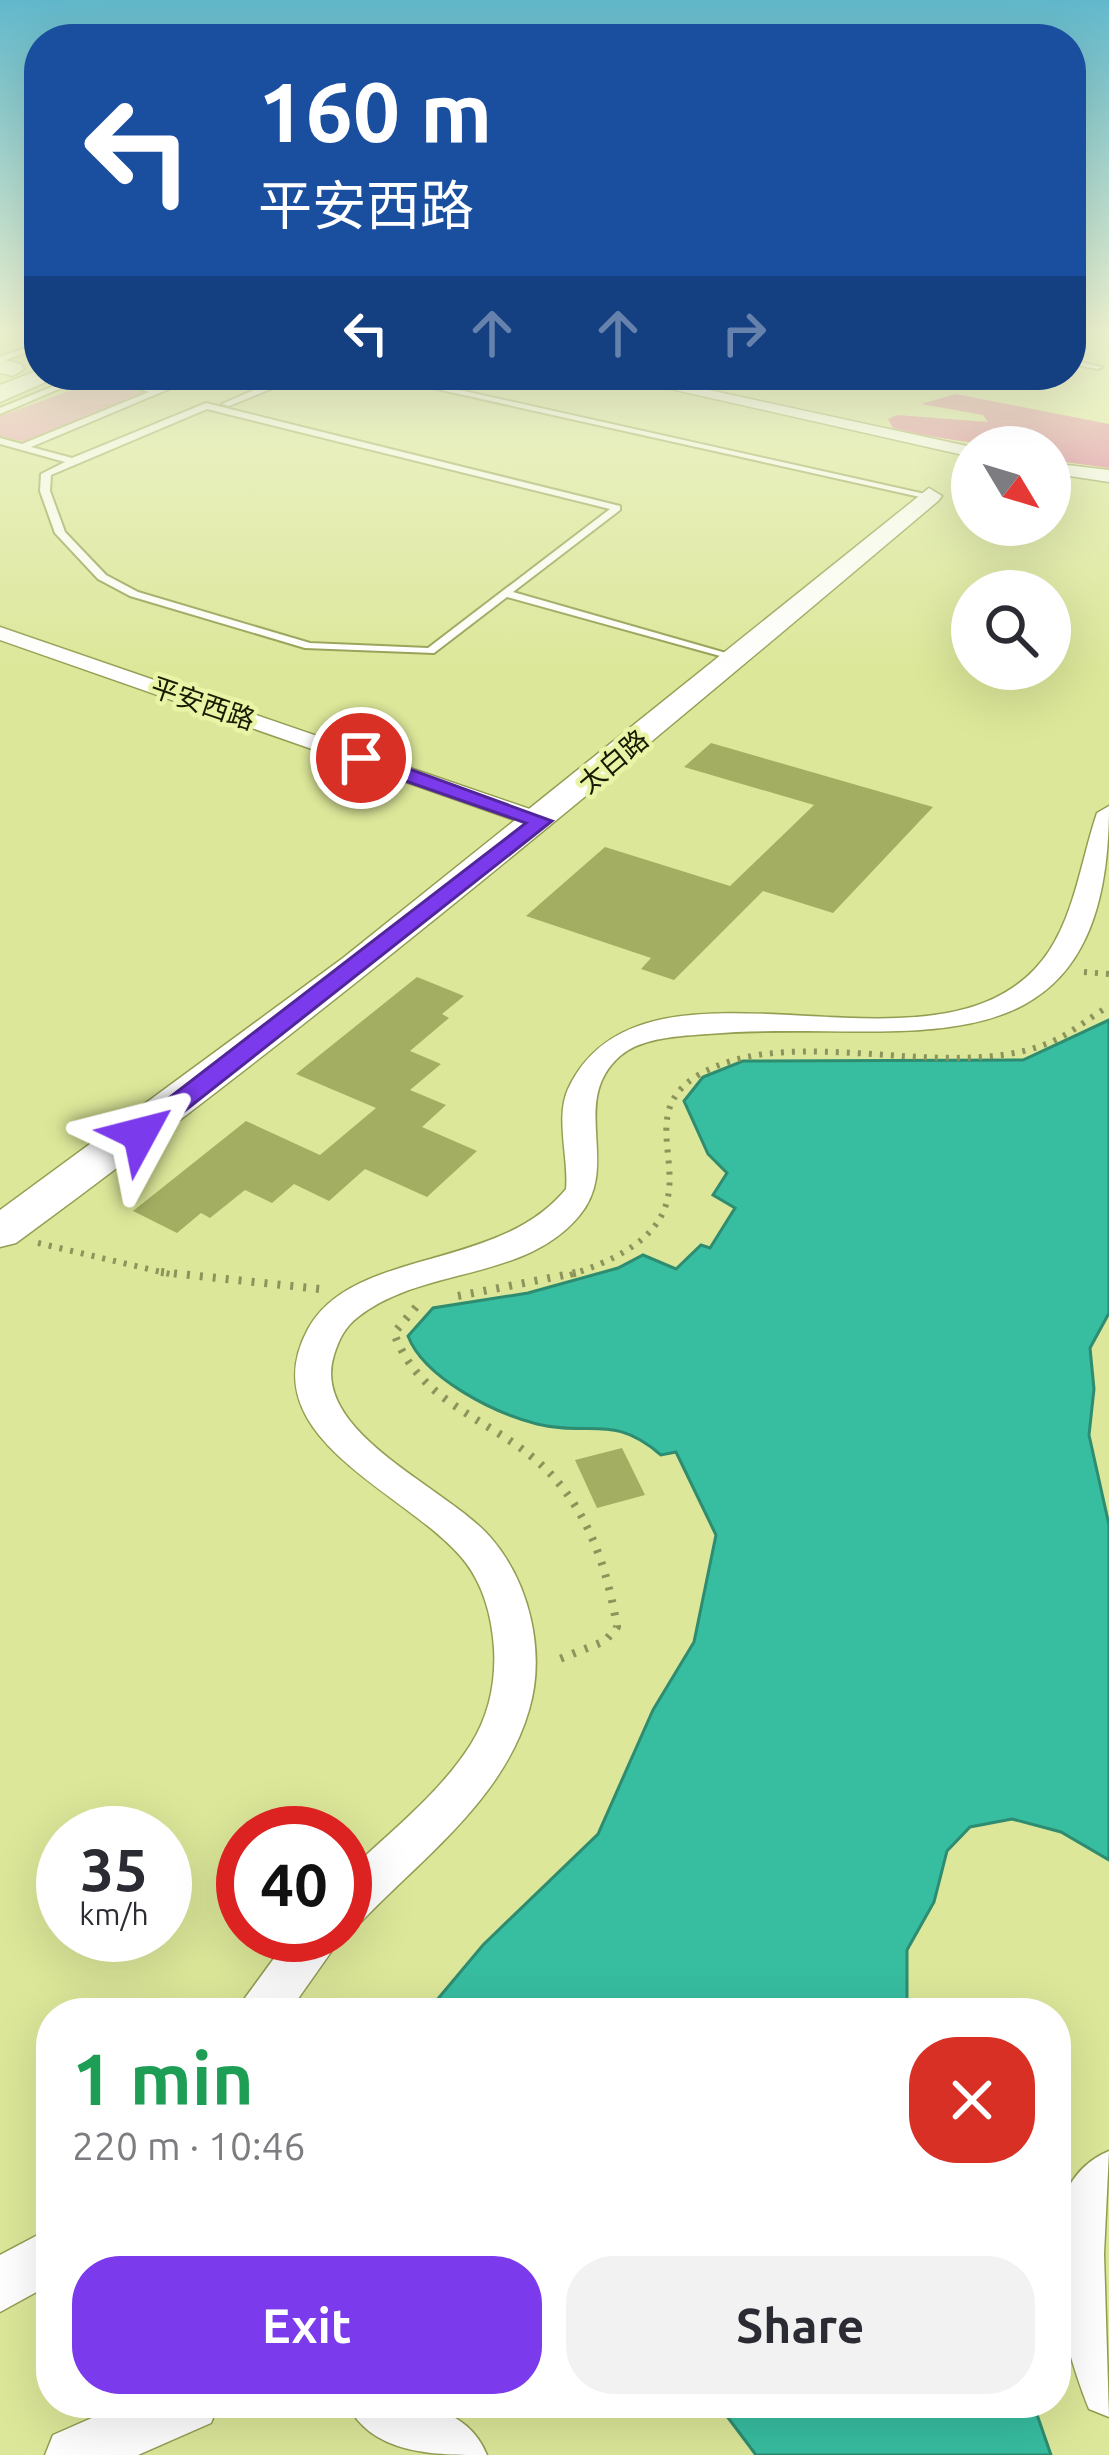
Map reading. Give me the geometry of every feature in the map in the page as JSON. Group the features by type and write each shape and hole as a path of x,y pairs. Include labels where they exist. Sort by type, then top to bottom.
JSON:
{"street":[{"path":"1071,471 1109,476"},
{"name":"太白路","path":"11,1235 542,821 929,496"},
{"name":"平安西路","path":"0,633 542,821"},
{"path":"372,1881 456,1802 502,1729 520,1658 500,1585 476,1547 332,1428 316,1392 310,1362 340,1308 504,1252 544,1231 566,1211 582,1192 585,1172 581,1093 606,1058 624,1044 695,1023 947,1025 988,1014 1012,1000 1059,958 1109,812"},
{"path":"270,1998 299,1962"},
{"path":"1109,2177 1082,2222 1075,2263 1088,2336 1109,2390"},
{"path":"0,2285 36,2263"},
{"path":"78,2454 158,2418"},
{"path":"399,2418 459,2455"}],"lane":[{"path":"18,446 73,461"},
{"path":"110,446 46,474 44,491 61,533 101,577 134,594 287,642 430,651 617,508 365,446"},
{"path":"696,446 929,496"},
{"path":"507,594 735,657"}],"path":[{"path":"450,1297 518,1287 591,1267 643,1243 661,1223 669,1202 664,1129 668,1104 696,1075 721,1063 753,1055 993,1056 1047,1043 1109,1006"},
{"path":"11,1235 182,1277 304,1284 358,1300"},
{"path":"434,1301 406,1314 394,1333 397,1349 422,1384 540,1463 585,1523 611,1582 616,1627 605,1641 515,1676"}],"shaded area":[{"path":"1071,446 1109,446 1109,468 1071,463"}],"water":[{"path":"1109,1020 1109,1313 1090,1348 1094,1389 1089,1435 1109,1525 1109,1860 1061,1832 1012,1819 970,1827 947,1851 934,1902 907,1950 907,1998 439,1998 483,1945 598,1834 653,1710 694,1642 716,1535 676,1452 661,1455 615,1430 537,1424 501,1412 462,1392 429,1366 408,1336 433,1308 528,1293 618,1268 643,1255 676,1269 701,1245 710,1248 735,1208 713,1195 727,1173 708,1154 684,1101 703,1077 743,1061 1023,1060"},
{"path":"728,2418 1038,2418 1051,2455 756,2455"}],"building":[{"path":"711,743 933,807 833,913 763,891 674,980 641,969 651,958 526,916 605,847 730,886 814,805 684,767"},
{"path":"417,977 464,996 442,1014 449,1018 410,1051 441,1064 410,1090 446,1105 422,1127 477,1151 427,1197 365,1169 329,1201 294,1184 272,1203 245,1190 210,1218 201,1213 177,1233 133,1211 246,1121 320,1155 376,1108 296,1074"},
{"path":"622,1448 645,1495 597,1508 575,1460"}],"route":[{"path":"140,1134 542,821 361,758"}]}
